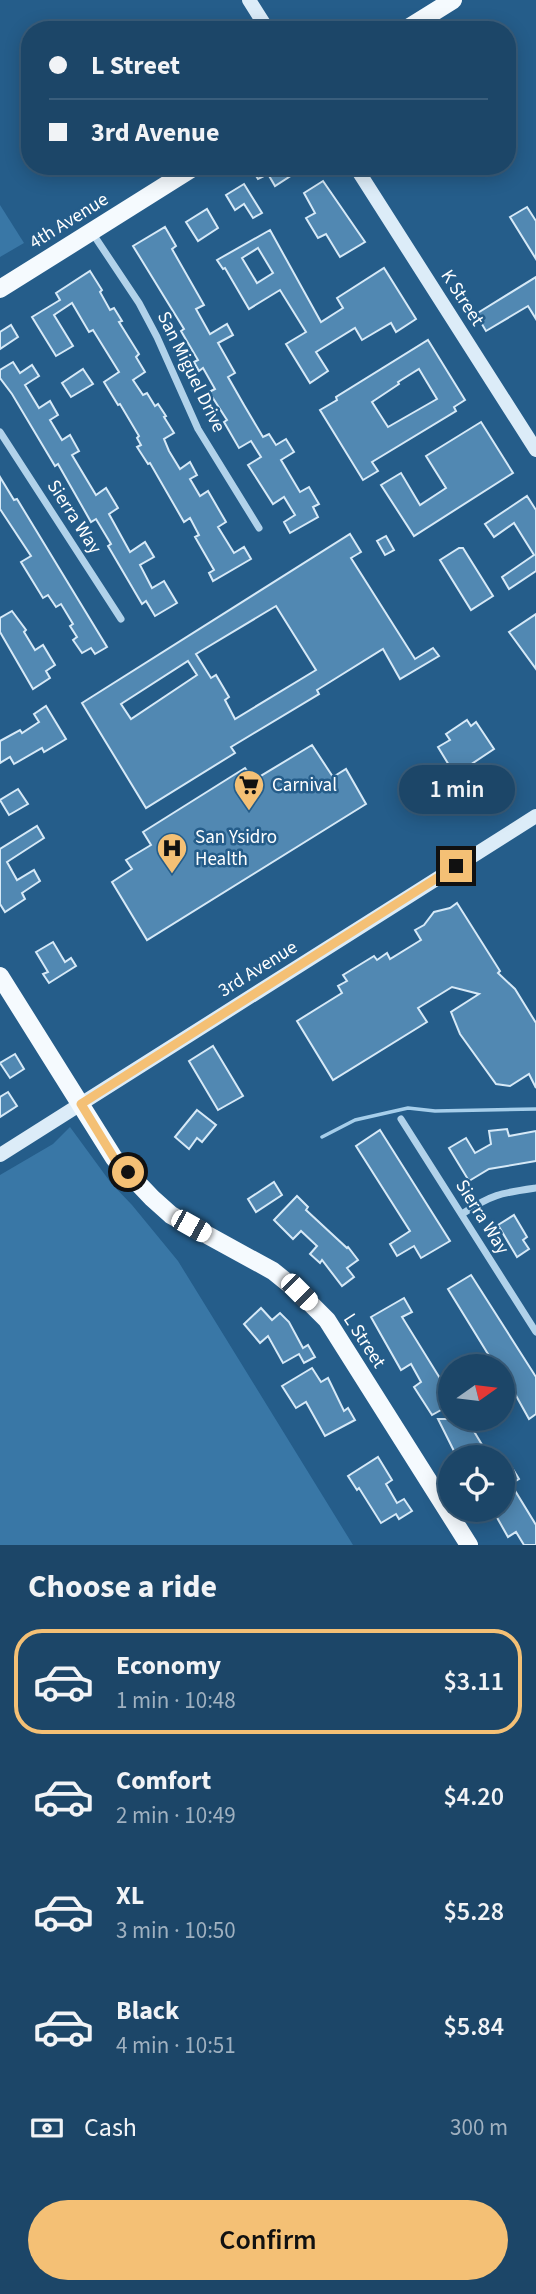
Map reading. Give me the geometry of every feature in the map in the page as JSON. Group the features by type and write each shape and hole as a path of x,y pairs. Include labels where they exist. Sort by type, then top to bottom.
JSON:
{"main road":[{"path":"249,0 262,21"},
{"path":"419,21 453,0"},
{"name":"4th Avenue","path":"0,289 182,175"},
{"name":"K Street","path":"361,175 536,450"},
{"name":"3rd Avenue","path":"0,1154 536,816"},
{"name":"L Street","path":"0,976 114,1158 152,1198 171,1215 273,1271 327,1320 469,1545"}],"street":[{"name":"San Miguel Drive","path":"92,231 139,303 198,429 259,528"},
{"name":"Sierra Way","path":"0,432 121,619"},
{"name":"Sierra Way","path":"401,1119 536,1332"},
{"path":"462,1214 498,1193 536,1188"}],"shaded area":[{"path":"0,205 24,243 0,257"},
{"path":"70,1127 111,1183 178,1261 353,1545 0,1545 0,1175 53,1144"}],"building":[{"path":"269,175 292,175 275,186"},
{"path":"323,181 365,242 340,257 326,234 318,238 306,218 315,213 304,193"},
{"path":"244,184 262,213 253,218 244,204 235,210 226,195"},
{"path":"527,207 536,221 536,259 510,217"},
{"path":"207,209 218,228 198,241 186,222"},
{"path":"165,227 176,246 172,249 204,305 196,309 210,334 227,324 233,335 218,343 235,373 228,377 263,437 269,434 276,445 286,439 294,452 281,460 300,492 309,487 319,504 313,507 318,517 290,533 284,522 295,515 284,497 273,504 248,465 261,457 251,441 239,448 224,422 227,420 209,392 215,389 203,368 199,371 194,362 198,360 181,331 184,329 133,246"},
{"path":"270,230 321,322 343,308 337,298 384,268 416,319 396,332 391,323 362,340 355,328 316,352 328,371 310,383 286,344 306,332 280,290 249,309 225,268 223,269 217,260","holes":["258,248 273,273 257,283 242,258"]},
{"path":"90,271 110,310 114,308 122,321 119,322 139,354 136,357 145,372 133,380 143,395 147,393 155,406 158,404 174,433 164,439 169,451 180,469 190,462 197,475 190,479 200,496 208,491 226,522 218,527 234,553 244,547 251,559 213,581 209,573 214,570 195,537 199,535 190,518 184,522 150,463 148,464 137,447 141,445 137,438 139,436 104,382 119,372 93,330 89,332 72,303 54,315 73,346 56,356 32,317 60,300 56,293"},
{"path":"536,277 536,319 528,306 486,331 476,314"},
{"path":"11,325 18,337 0,349 0,332"},
{"path":"428,340 465,400 454,407 456,411 372,462 378,471 363,480 320,410 337,400 336,397","holes":["419,369 437,399 388,427 372,402"]},
{"path":"13,362 20,373 32,365 39,376 25,385 39,408 50,401 58,415 50,420 62,440 70,435 79,451 72,455 96,495 106,488 118,508 109,514 130,552 145,542 154,557 140,565 152,588 164,581 177,603 155,616 146,601 142,604 108,546 111,544 96,519 91,522 58,464 55,466 0,378 0,370"},
{"path":"83,369 93,384 71,397 62,383"},
{"path":"481,422 513,473 414,536 381,485 401,473 420,505 446,488 426,456"},
{"path":"0,477 14,500 17,499 107,647 95,654 91,648 82,653 73,640 77,637 70,626 73,624 61,604 56,607 48,595 43,598 21,562 31,556 0,509"},
{"path":"527,496 536,510 536,571 509,589 502,577 534,555 514,523 494,537 485,524"},
{"path":"350,534 361,552 351,558 415,659 433,648 439,656 400,679 383,649 317,690 319,694 231,747 235,753 146,808 82,703","holes":["276,606 316,670 235,719 225,700 229,697 216,675 211,678 196,654","188,661 197,675 131,719 121,704"]},
{"path":"386,536 394,550 385,555 377,541"},
{"path":"463,548 493,596 471,610 440,560"},
{"path":"12,611 26,630 24,632 35,650 43,645 55,665 46,671 50,678 33,689 0,632 0,618"},
{"path":"536,614 536,669 509,632"},
{"path":"46,706 66,739 44,752 42,748 14,764 10,757 0,763 0,741 20,730 22,733 39,722 34,714"},
{"path":"467,720 471,726 476,722 494,749 470,765 473,769 465,774 462,770 455,775 438,747 450,740 446,734"},
{"path":"312,745 333,777 346,769 366,804 147,940 112,882 132,869 126,860 151,845 143,832 245,768 254,780"},
{"path":"18,789 28,804 9,815 0,800"},
{"path":"37,826 44,838 7,862 17,880 34,870 40,881 22,893 25,899 5,912 0,904 0,849"},
{"path":"457,903 500,971 498,973 515,989 536,1023 536,1088 529,1074 510,1086 496,1084 460,1034 451,1012 479,994 452,987 418,1008 427,1022 333,1080 297,1021 342,993 338,986 347,981 343,975 374,956 377,960 387,953 390,959 421,940 415,930 424,925 434,912 450,908"},
{"path":"53,942 65,962 71,958 76,966 49,983 43,974 48,972 36,952"},
{"path":"213,1046 243,1096 218,1110 189,1061"},
{"path":"15,1054 24,1069 10,1078 0,1063"},
{"path":"8,1092 17,1106 0,1117 0,1097"},
{"path":"197,1110 216,1125 202,1142 197,1138 189,1149 175,1137"},
{"path":"507,1129 509,1136 536,1131 536,1161 489,1169 469,1181 449,1148 466,1138 475,1153 491,1144 489,1131"},
{"path":"380,1130 450,1241 421,1258 414,1246 397,1256 390,1244 410,1231 356,1146"},
{"path":"274,1182 282,1195 256,1212 248,1199"},
{"path":"297,1196 308,1207 306,1210 348,1247 358,1260 347,1268 354,1277 342,1286 322,1260 320,1263 310,1254 317,1246 301,1231 293,1239 274,1220"},
{"path":"514,1215 527,1237 523,1240 529,1249 517,1257 498,1225"},
{"path":"471,1275 536,1377 536,1414 529,1419 515,1394 515,1354 488,1354 448,1289"},
{"path":"404,1298 412,1312 402,1317 438,1375 438,1412 432,1415 414,1387 421,1382 411,1364 401,1370 371,1317"},
{"path":"261,1308 272,1320 280,1313 289,1322 303,1348 308,1345 315,1357 304,1363 299,1354 283,1363 268,1336 260,1343 244,1324"},
{"path":"312,1368 321,1382 328,1378 344,1411 348,1408 355,1420 325,1436 306,1402 296,1408 282,1386"},
{"path":"444,1432 474,1432 482,1445 451,1445"},
{"path":"378,1457 392,1480 386,1484 397,1503 404,1499 412,1511 399,1519 396,1514 381,1523 359,1488 357,1490 348,1476"},
{"path":"515,1491 536,1525 536,1545 524,1545 516,1532 508,1537 500,1522 515,1522"}],"waterway":[{"path":"322,1137 355,1120 408,1108 435,1111 536,1109"}],"place":[{"name":"Carnival","path":"249,812"},
{"name":"San Ysidro Health","path":"172,875"}],"route":[{"path":"128,1172 114,1158 81,1104 456,866"}]}
